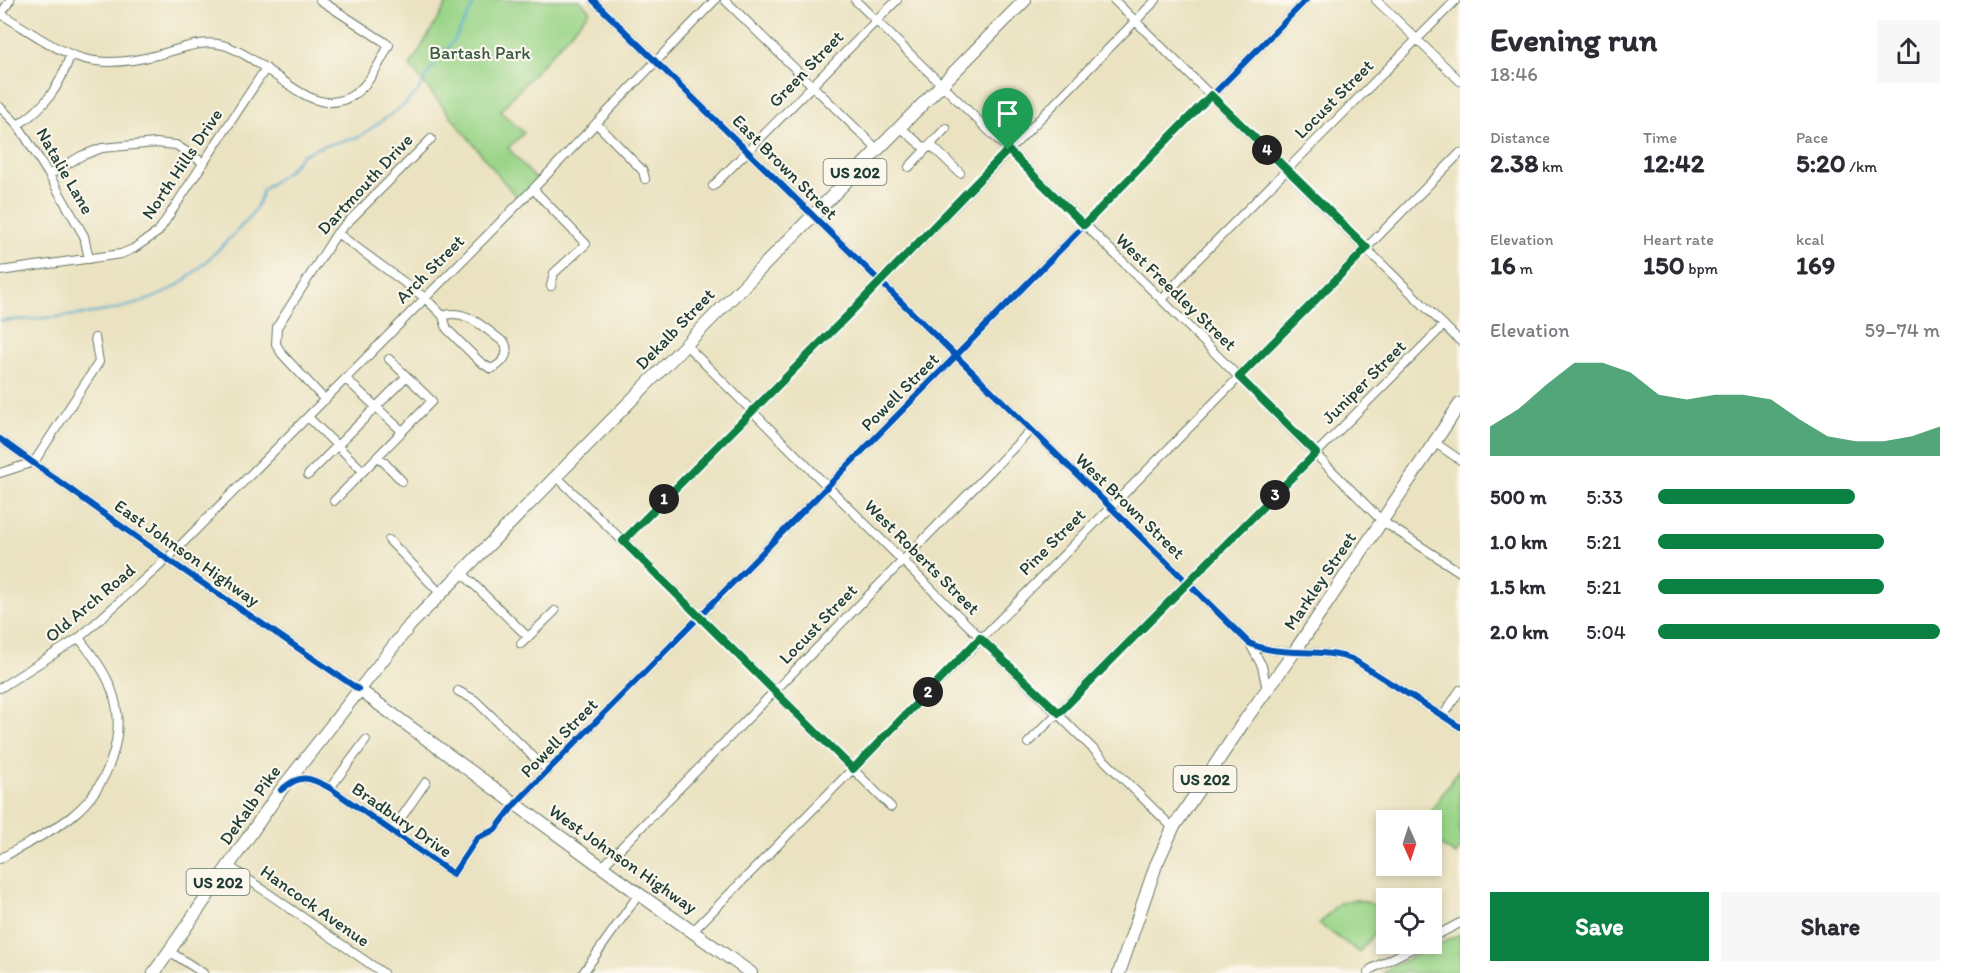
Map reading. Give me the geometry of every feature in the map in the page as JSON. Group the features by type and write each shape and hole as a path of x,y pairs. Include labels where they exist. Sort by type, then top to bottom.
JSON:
{"highway":[{"name":"Dekalb Street","path":"358,689 410,625 1025,0"},
{"name":"Markley Street","path":"1119,973 1156,865 1173,828 1295,651 1460,404"},
{"name":"West Johnson Highway","path":"358,689 751,973"},
{"name":"DeKalb Pike","path":"154,973 280,790 358,689"}],"street":[{"path":"10,0 1,15 70,56 89,62 117,63 141,60 206,43 222,45 238,50 309,97 326,102 353,96 364,87 374,76 389,45 320,0"},
{"name":"East Brown Street","path":"593,0 956,356"},
{"name":"Arch Street","path":"167,559 533,189 715,0"},
{"path":"725,0 878,150"},
{"name":"West Freedley Street","path":"855,0 1316,453 1382,521 1460,572"},
{"name":"Green Street","path":"713,186 897,0"},
{"path":"1114,0 1460,341"},
{"path":"623,541 1156,0"},
{"name":"Powell Street","path":"515,804 1306,0"},
{"path":"1376,0 1460,81"},
{"name":"Locust Street","path":"1161,300 1193,264 1456,0"},
{"path":"18,125 47,102 57,87 70,56"},
{"name":"North Hills Drive","path":"0,271 121,254 133,249 158,232 267,68"},
{"name":"Natalie Lane","path":"0,107 18,125 49,175 84,236 89,259"},
{"path":"596,123 643,171 645,179"},
{"path":"900,127 922,147 934,148 960,173"},
{"path":"909,167 946,129"},
{"name":"Dartmouth Drive","path":"325,400 282,354 276,338 277,327 337,233 431,139"},
{"path":"49,175 81,156 102,148 156,143 176,145 204,163"},
{"name":"Pine Street","path":"693,931 1367,248 1399,212 1460,153"},
{"path":"533,189 586,244 554,273 551,286"},
{"path":"337,233 424,297 443,316 447,329 479,361 490,369 498,365 505,357 507,348 505,343 465,315 450,313 443,316"},
{"name":"Juniper Street","path":"1028,743 1444,325"},
{"path":"0,473 34,462 99,362 95,338"},
{"name":"West Roberts Street","path":"685,344 1173,828"},
{"name":"West Brown Street","path":"956,356 1249,644"},
{"path":"334,501 432,401 389,359"},
{"path":"308,475 406,377"},
{"path":"346,378 402,431"},
{"path":"308,417 363,471"},
{"name":"Locust Street","path":"603,866 1031,430"},
{"name":"East Johnson Highway","path":"0,439 167,559 358,689"},
{"path":"1434,442 1460,460"},
{"path":"378,456 402,481"},
{"path":"557,477 891,807"},
{"path":"389,540 441,594"},
{"name":"Old Arch Road","path":"0,688 79,638 167,559"},
{"path":"462,573 528,637"},
{"path":"521,644 555,611"},
{"path":"0,859 69,818 91,798 106,774 118,716 101,667 79,638"},
{"path":"1249,644 1263,650 1341,655 1354,660 1460,727"},
{"path":"1249,644 1262,666 1267,690"},
{"path":"458,690 476,700 548,771"},
{"path":"1443,716 1460,690"},
{"path":"330,788 366,740"},
{"name":"Bradbury Drive","path":"280,790 293,779 318,781 453,874 478,837 495,830 515,804"},
{"path":"392,831 426,782"},
{"name":"Hancock Avenue","path":"229,866 371,970 382,973"},
{"path":"584,973 639,894"},
{"path":"1442,932 1460,923"},
{"path":"169,951 203,973"},
{"path":"1368,973 1371,969 1401,954"}],"green space":[{"name":"Bartash Park","path":"449,0 580,0 590,11 500,111 524,133 508,148 539,183 520,202 410,66"},
{"path":"1460,768 1460,849 1456,855 1442,846 1442,810 1432,810"},
{"path":"1354,899 1376,907 1376,931 1359,952 1319,924 1338,904"},
{"path":"1460,934 1460,973 1383,973 1418,954 1442,954 1442,943"}],"waterway":[{"path":"0,321 68,316 116,309 160,295 178,285 205,263 250,217 258,204 262,190 288,171 302,155 322,146 359,137 404,105 417,92 455,39 476,0"}],"cycle path":[{"path":"593,0 1249,643 1262,648 1328,654 1354,660 1460,727"},
{"path":"281,790 294,781 304,778 322,784 453,874 478,837 495,830 515,804 1306,0"},
{"path":"0,439 167,559 358,689"}],"route":[{"path":"1211,95 1367,248 1239,377 1316,453 1059,713 980,638 853,769 623,541 1008,150 1084,225 1211,95"}]}
